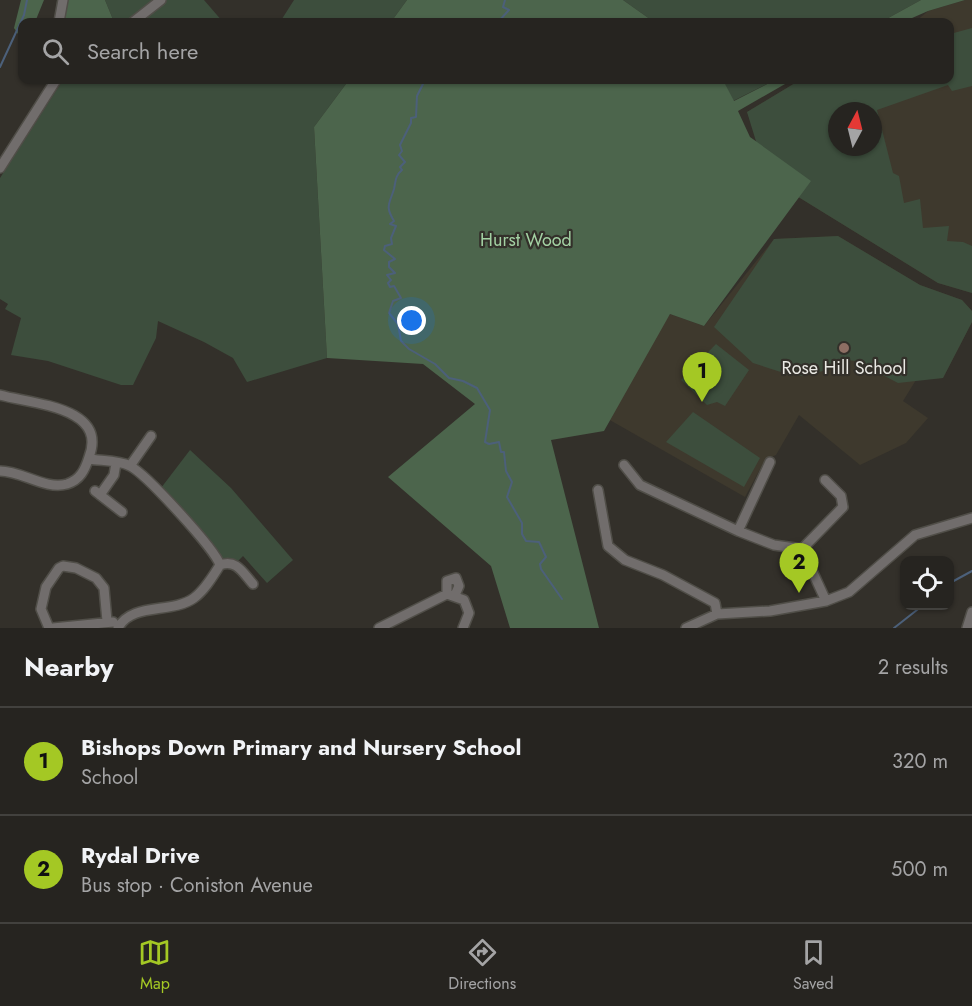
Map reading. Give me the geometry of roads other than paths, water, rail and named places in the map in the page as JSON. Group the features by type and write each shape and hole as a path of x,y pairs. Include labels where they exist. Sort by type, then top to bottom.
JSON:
{"street":[{"path":"60,18 63,0"},
{"path":"138,18 161,0"},
{"path":"0,168 53,84"},
{"path":"0,395 72,413 89,425 93,436 89,459 78,479 67,484 54,486 0,471"},
{"path":"130,466 151,436"},
{"path":"89,459 130,466 170,504 220,565"},
{"path":"738,531 770,462"},
{"path":"116,463 114,475 97,493 122,512"},
{"path":"624,465 640,485 738,531 774,545 802,549"},
{"path":"802,549 843,507 841,496 825,480"},
{"path":"598,490 608,546 625,560 663,575 716,603 717,614"},
{"path":"686,628 717,614 770,611 826,601 849,592 915,535 972,518"},
{"path":"802,549 826,601"},
{"path":"107,621 104,588 96,578 76,568 63,566 59,568 46,587 41,609 49,628 107,621 120,625 144,611 174,606 194,598 220,565 227,562 236,565 253,584"},
{"path":"379,628 451,595 464,600 469,612 463,628"},
{"path":"967,628 972,612"}],"waterway":[{"path":"23,18 27,0"},
{"path":"502,18 509,10 503,7 505,0"},
{"path":"0,67 18,28"},
{"path":"423,84 417,96 416,117 411,118 411,123 400,145 402,151 399,155 405,162 400,167 402,170 396,178 389,205 394,221 390,224 396,226 391,238 392,244 385,246 384,250 395,259 389,262 389,267 395,273 387,275 391,280 388,283 390,287 394,286 401,298 393,301 389,313 398,324 401,341 409,349 435,364 449,378 463,381 477,388 490,410 485,442 489,444 499,442 501,452 504,452 506,471 512,482 507,497 522,523 522,534 526,541 539,542 546,557 540,564 541,569 562,599"},
{"path":"954,581 972,571"},
{"path":"894,628 917,610"}],"place":[{"name":"Rose Hill School","path":"844,348"},
{"name":"Bishops Down Primary and Nursery School","path":"702,402"},
{"name":"Rydal Drive","path":"799,593"}],"park label":[{"name":"Hurst Wood","path":"526,240"}]}
